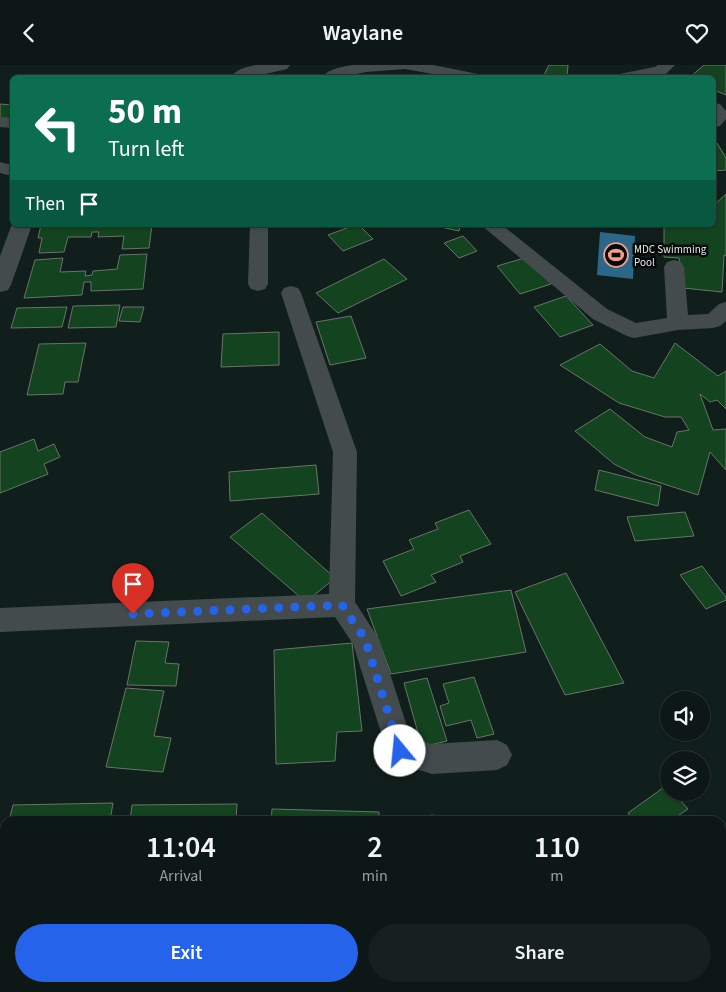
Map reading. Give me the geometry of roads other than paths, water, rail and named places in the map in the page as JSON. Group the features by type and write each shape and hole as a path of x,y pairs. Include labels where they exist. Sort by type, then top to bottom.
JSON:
{"street":[{"path":"244,75 252,71 281,65"},
{"path":"334,75 369,66 403,65"},
{"path":"407,65 461,75"},
{"path":"639,75 659,72"},
{"path":"716,110 721,115 716,120"},
{"path":"0,287 21,227"},
{"path":"258,284 259,227"},
{"path":"492,227 600,314 634,331 678,323 713,321 726,309"},
{"path":"674,267 678,323"},
{"path":"291,293 345,452 342,605 365,639 400,751 432,759 497,755"},
{"path":"0,620 342,605"}],"water":[{"name":"MDC Swimming Pool","path":"600,232 635,236 633,279 597,275"}],"place":[{"name":"MDC Swimming Pool","path":"616,255"}]}
